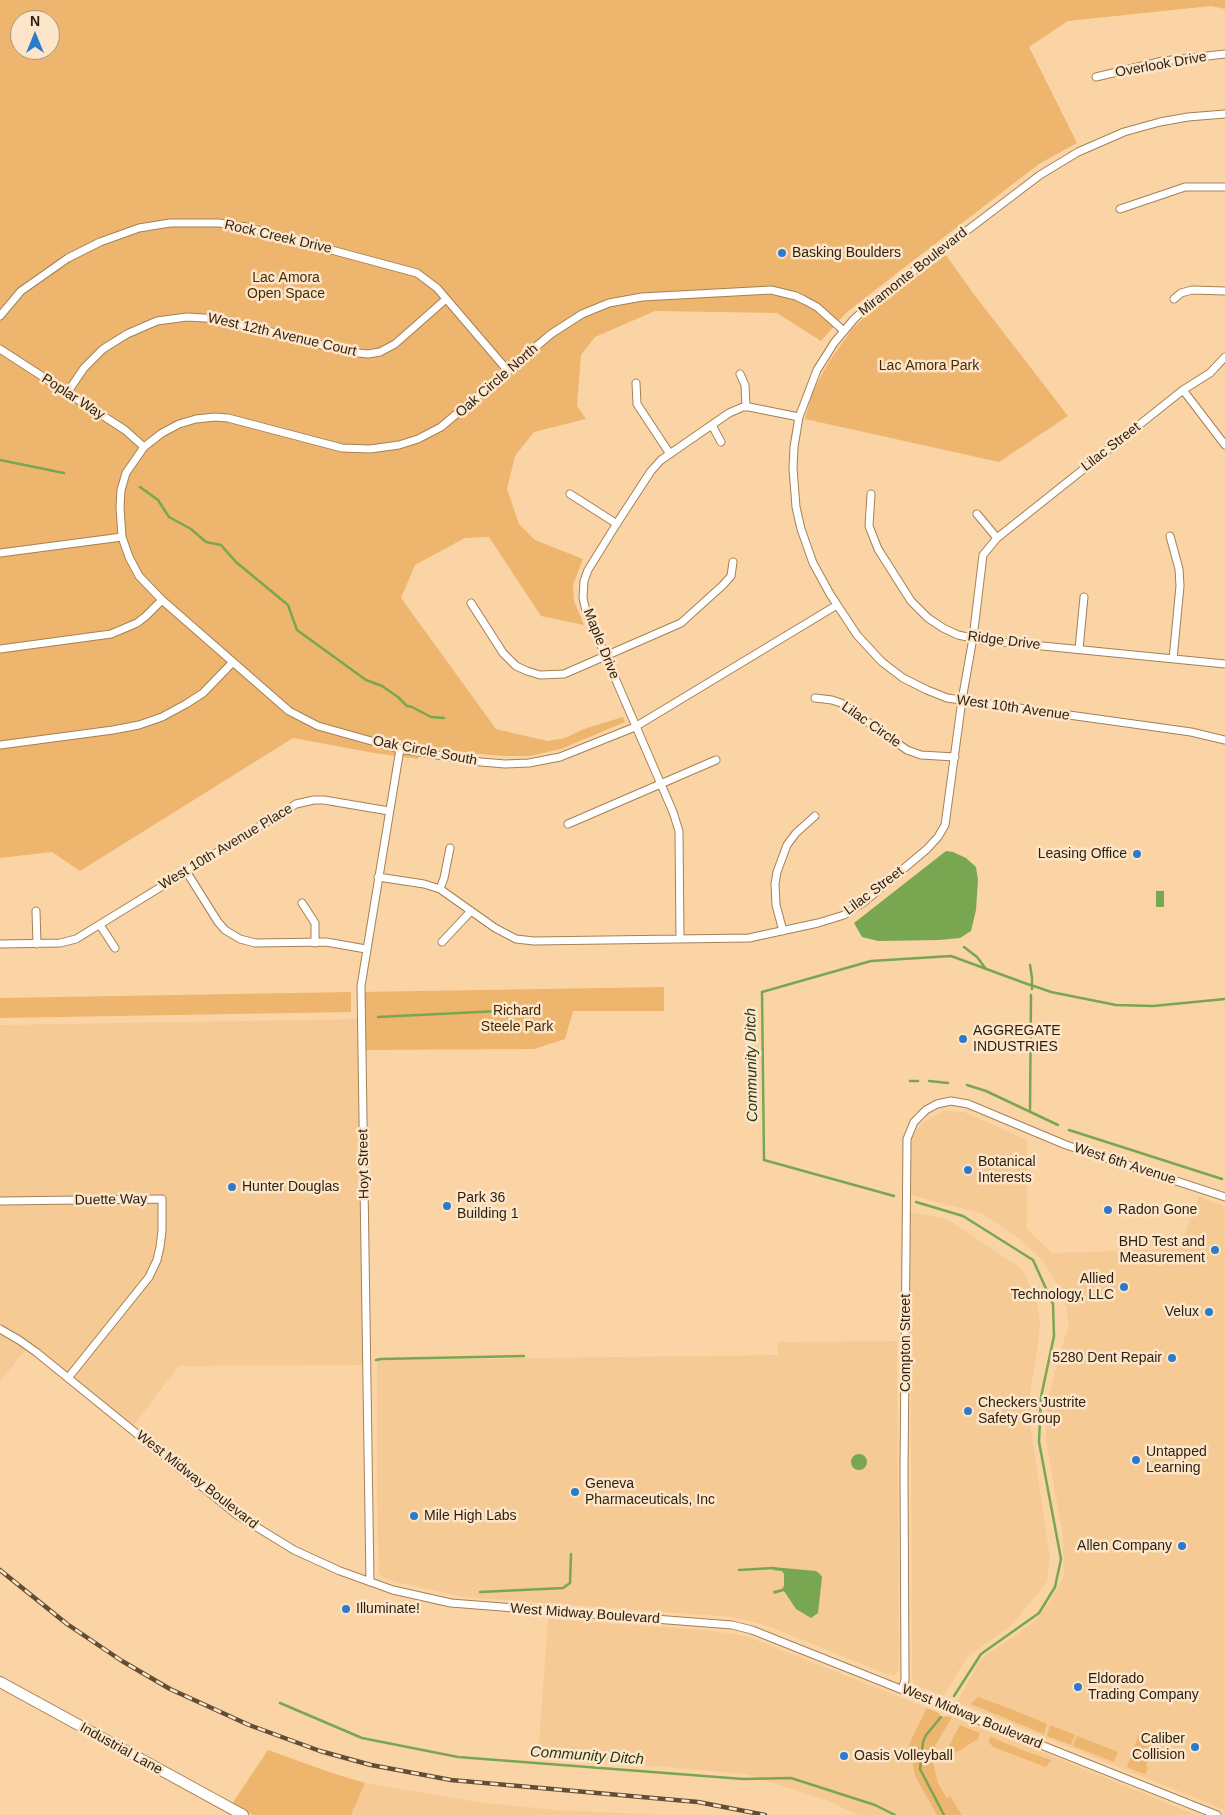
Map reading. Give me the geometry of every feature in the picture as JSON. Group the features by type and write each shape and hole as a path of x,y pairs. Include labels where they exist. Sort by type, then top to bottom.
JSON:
{"street":[{"name":"Overlook Drive","path":"1096,77 1163,61 1225,54"},
{"name":"Miramonte Boulevard","path":"837,605 809,553 796,507 792,468 799,417 817,370 829,350 844,331 873,302 1058,163 1098,142 1137,128 1188,117 1225,114"},
{"path":"1120,209 1185,188 1225,187"},
{"name":"Rock Creek Drive","path":"0,316 21,291 78,252 100,242 139,228 170,223 219,223 246,227 406,269 425,278 446,299 508,371"},
{"name":"Oak Circle North","path":"144,447 162,433 179,424 196,418 215,417 228,418 342,448 370,449 391,447 418,439 441,427 551,334 582,314 609,303 642,297 754,290 782,292 796,296 817,307 844,331"},
{"path":"1174,299 1182,293 1192,290 1225,291"},
{"name":"West 12th Avenue Court","path":"66,393 84,368 103,349 127,334 157,321 187,316 221,319 349,352 368,354 380,352 395,344 446,299"},
{"name":"Poplar Way","path":"0,349 125,430 144,447"},
{"name":"Lilac Street","path":"378,877 440,889 495,928 516,939 534,941 749,938 844,915 864,902 927,850 945,825 962,700 973,638 983,555 997,538 1183,390 1210,372 1225,357"},
{"path":"740,374 745,385 746,407 799,417"},
{"path":"636,384 637,404 670,454"},
{"path":"1183,390 1225,445"},
{"name":"Maple Drive","path":"680,939 679,831 673,812 586,611 583,591 588,570 651,471 661,460 712,425 729,414 746,407"},
{"path":"712,425 721,442"},
{"name":"Oak Circle South","path":"144,447 126,473 121,490 120,507 122,537 129,557 139,576 162,600 289,711 318,726 400,749 505,764 529,763 560,757 635,727 837,605"},
{"path":"570,494 616,524"},
{"name":"Ridge Drive","path":"871,494 869,526 872,536 905,593 916,606 936,623 958,635 1079,650 1225,664"},
{"path":"977,514 997,538"},
{"path":"1170,536 1178,561 1180,586 1173,659"},
{"path":"0,554 122,537"},
{"path":"471,604 503,653 516,666 527,672 547,676 564,674 671,628 690,616 730,576 733,562"},
{"path":"1079,650 1084,597"},
{"path":"0,649 111,634 137,623 162,600"},
{"name":"West 10th Avenue","path":"837,605 867,648 886,666 903,678 947,698 1191,732 1225,740"},
{"path":"0,745 113,730 139,725 162,717 203,693 233,662"},
{"name":"Lilac Circle","path":"815,698 841,703 908,750 921,755 955,758"},
{"name":"Hoyt Street","path":"370,1582 361,986 400,749"},
{"path":"568,824 716,760"},
{"name":"West 10th Avenue Place","path":"0,944 60,943 76,939 282,812 305,801 324,800 389,811"},
{"path":"783,931 776,905 775,884 777,872 787,845 796,833 815,816"},
{"path":"440,889 450,848"},
{"path":"186,872 218,922 225,930 236,937 255,943 335,943 366,949"},
{"path":"302,903 315,923 315,942"},
{"path":"36,911 36,944"},
{"path":"442,942 471,911"},
{"path":"100,924 114,948"},
{"name":"Compton Street","path":"902,1689 906,1680 904,1471 908,1134 914,1122 931,1107 951,1102 968,1104 1026,1128"},
{"name":"West 6th Avenue","path":"1026,1128 1066,1145 1225,1197"},
{"name":"Duette Way","path":"0,1201 162,1199 160,1247 157,1260 149,1277 68,1378"},
{"name":"West Midway Boulevard","path":"0,1329 24,1343 222,1504 258,1529 310,1558 370,1582 420,1597 463,1605 732,1625 760,1632 1217,1815"},
{"name":"Industrial Lane","path":"0,1682 242,1815"}],"shaded area":[{"path":"946,851 966,858 976,867 978,880 976,910 971,931 960,938 939,940 878,941 862,937 854,923"},
{"path":"1156,891 1164,891 1164,907 1156,907"},
{"path":"362,1019 368,1365 179,1366 131,1429 28,1347 0,1381 0,1025"},
{"path":"944,1111 964,1112 1027,1140 1027,1229 1052,1253 1179,1249 1199,1196 1225,1207 1225,1810 957,1702 979,1662 1034,1622 1049,1603 1064,1575 1063,1537 1046,1441 1047,1400 1069,1323 1063,1293 1043,1261 1021,1240 981,1213 910,1195 911,1139 923,1122"},
{"path":"910,1212 947,1219 1022,1269 1036,1298 1040,1321 1030,1393 1031,1430 1050,1558 1047,1582 1012,1625 967,1657 944,1696 918,1686 912,1678"},
{"path":"897,1341 899,1664 897,1673 894,1675 884,1673 765,1625 731,1617 463,1597 396,1582 382,1577 379,1573 377,1360 778,1355 778,1342"},
{"path":"859,1454 865,1456 867,1462 865,1468 859,1470 853,1468 851,1462 853,1456"},
{"path":"773,1567 816,1571 820,1574 822,1577 818,1613 811,1618 796,1609 784,1591 774,1594 773,1591 782,1589 784,1586 784,1574 782,1571 773,1570"},
{"path":"548,1619 707,1630 746,1636 927,1708 909,1747 915,1776 937,1815 858,1815 829,1801 745,1774 538,1756"},
{"path":"952,1717 1196,1815 962,1815 951,1797 948,1798 938,1783 933,1761 935,1746"},
{"path":"365,1783 477,1802 557,1810 662,1815 351,1815"}],"green space":[{"name":"Lac Amora Open Space","path":"0,0 1225,0 1225,9 1211,6 1068,21 1029,47 1077,143 1039,164 901,270 846,313 821,341 777,313 655,311 595,337 581,355 577,406 586,419 534,432 515,456 507,489 519,524 535,540 583,559 573,585 574,601 584,625 541,616 489,537 465,538 415,565 401,598 496,729 547,741 565,738 584,729 623,717 625,722 561,749 530,756 469,753 420,744 418,759 293,738 80,871 52,852 0,858"},
{"name":"Lac Amora Park","path":"946,255 1068,416 999,462 805,419 812,394 821,376 853,328 871,311"},
{"name":"Richard Steele Park","path":"664,987 664,1011 573,1011 565,1039 534,1049 362,1050 361,992"},
{"path":"351,992 351,1012 0,1018 0,998"},
{"path":"978,1697 1047,1724 1044,1734 971,1704"},
{"path":"927,1708 939,1713 941,1717 952,1717 935,1746 933,1761 938,1783 947,1798 950,1796 962,1815 937,1815 915,1776 909,1747"},
{"path":"960,1725 980,1733 978,1739 947,1758 948,1748"},
{"path":"1050,1725 1075,1735 1071,1745 1047,1736"},
{"path":"1139,1734 1156,1742 1146,1766 1148,1768 1145,1774 1127,1767"},
{"path":"1077,1736 1118,1752 1114,1762 1073,1746"},
{"path":"991,1737 1051,1760 1046,1767 993,1747 989,1742"},
{"path":"268,1750 365,1783 351,1815 253,1815 232,1804"}],"waterway":[{"path":"0,460 64,473"},
{"path":"140,487 158,500 169,517 191,529 206,542 221,545 236,562 288,605 297,630 366,680 382,686 398,697 407,706 431,717 444,718"},
{"path":"964,947 977,957 986,969"},
{"name":"Community Ditch","path":"894,1196 764,1160 762,992 871,961 951,956 1030,985"},
{"path":"1030,965 1032,989"},
{"name":"Community Ditch","path":"1034,986 1051,992 1116,1005 1153,1006 1225,999"},
{"path":"1030,1111 1031,995"},
{"path":"378,1017 499,1011"},
{"path":"910,1081 918,1081"},
{"path":"929,1081 948,1083"},
{"path":"967,1085 986,1091 1058,1125"},
{"path":"1069,1130 1222,1179"},
{"name":"Community Ditch","path":"916,1202 963,1216 1033,1260 1053,1304 1054,1336 1041,1397 1039,1442 1061,1559 1055,1587 1039,1613 981,1654 954,1696"},
{"path":"376,1360 524,1356"},
{"path":"480,1592 563,1588 570,1583 571,1554"},
{"path":"739,1570 774,1568"},
{"name":"Community Ditch","path":"280,1703 362,1738 458,1757 743,1779 791,1778 875,1805 895,1815"},
{"name":"Community Ditch","path":"941,1717 926,1735 923,1742 920,1769 944,1815"}],"railway":[{"path":"0,1570 67,1624 122,1661 170,1689 249,1725 320,1751 371,1765 451,1780 698,1802 765,1815"}],"place":[{"name":"Basking Boulders","path":"782,253"},
{"name":"Leasing Office","path":"1137,854"},
{"name":"AGGREGATE INDUSTRIES","path":"963,1039"},
{"name":"Botanical Interests","path":"968,1170"},
{"name":"Hunter Douglas","path":"232,1187"},
{"name":"Park 36 Building 1","path":"447,1206"},
{"name":"Radon Gone","path":"1108,1210"},
{"name":"BHD Test and Measurement","path":"1215,1250"},
{"name":"Allied Technology, LLC","path":"1124,1287"},
{"name":"Velux","path":"1209,1312"},
{"name":"5280 Dent Repair","path":"1172,1358"},
{"name":"Checkers Justrite Safety Group","path":"968,1411"},
{"name":"Untapped Learning","path":"1136,1460"},
{"name":"Geneva Pharmaceuticals, Inc","path":"575,1492"},
{"name":"Mile High Labs","path":"414,1516"},
{"name":"Allen Company","path":"1182,1546"},
{"name":"Illuminate!","path":"346,1609"},
{"name":"Eldorado Trading Company","path":"1078,1687"},
{"name":"Caliber Collision","path":"1195,1747"},
{"name":"Oasis Volleyball","path":"844,1756"}]}
